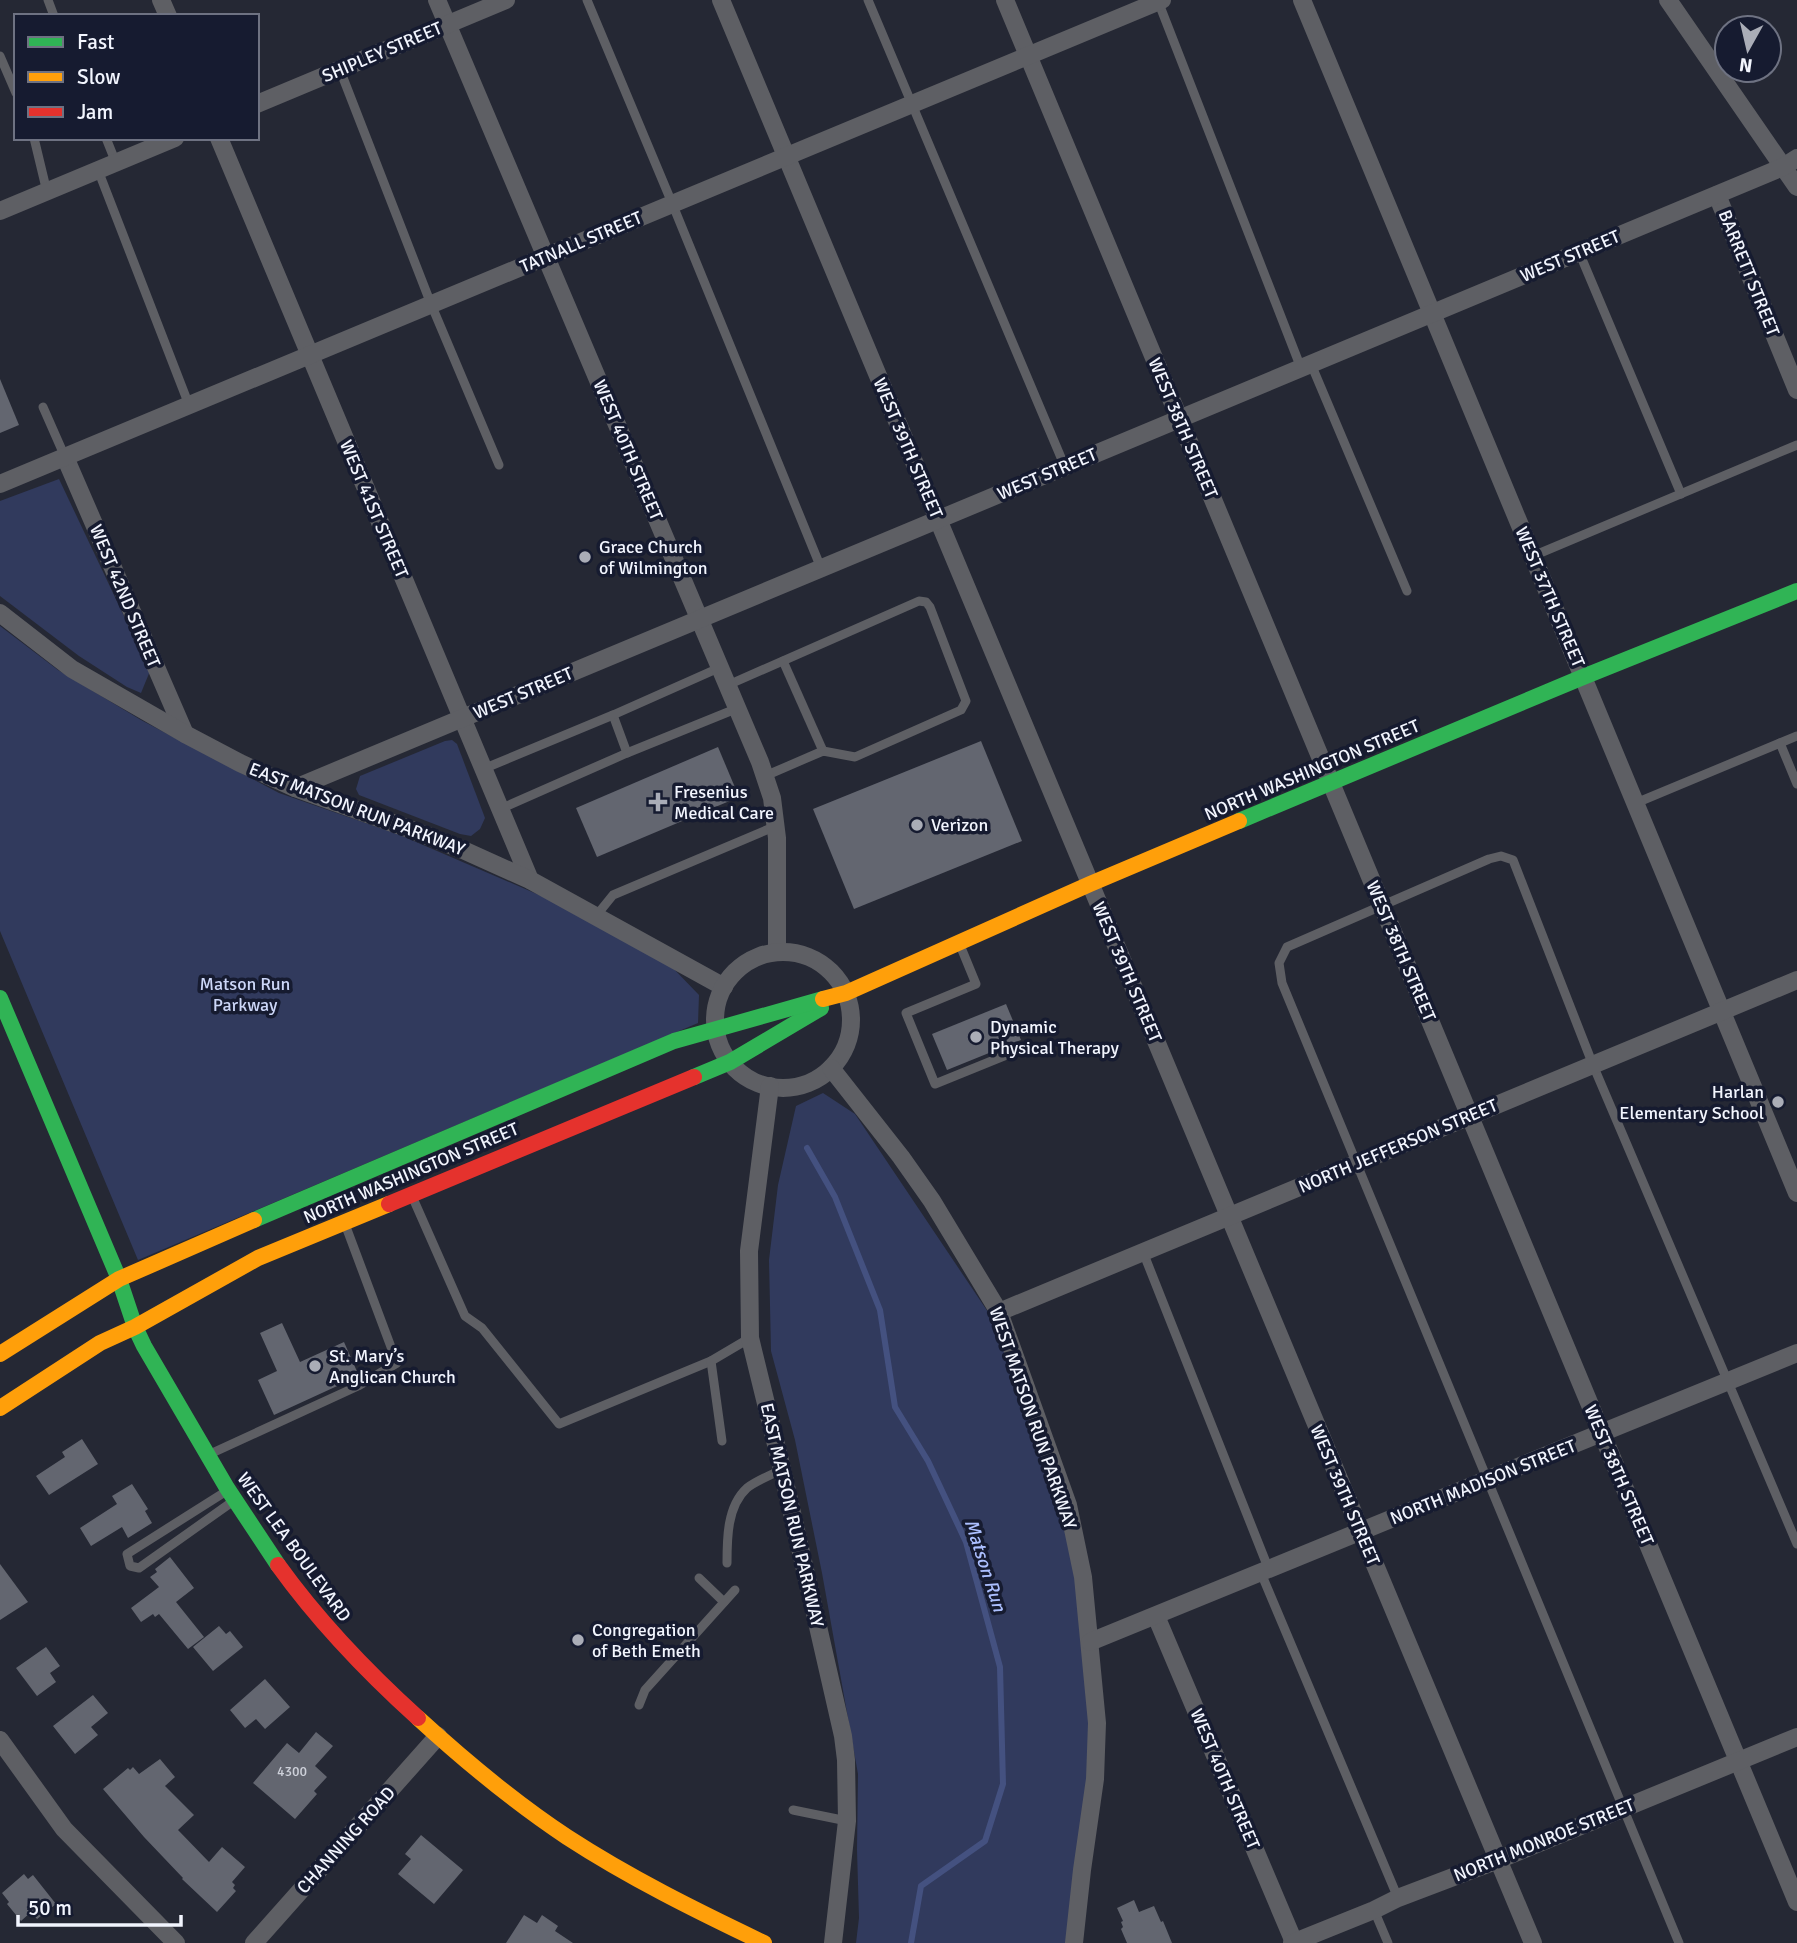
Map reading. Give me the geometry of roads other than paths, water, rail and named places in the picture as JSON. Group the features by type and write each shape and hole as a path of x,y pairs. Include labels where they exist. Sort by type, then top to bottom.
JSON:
{"main road":[{"name":"NORTH WASHINGTON STREET","path":"0,1408 100,1343 258,1258 730,1062 846,993 1090,884 1583,677 1797,591"},
{"name":"NORTH WASHINGTON STREET","path":"0,1354 119,1279 300,1199 661,1046 716,1028 846,993"},
{"name":"WEST LEA BOULEVARD","path":"0,998 4,1019 119,1279 144,1346 230,1496 321,1621 438,1737 543,1821 664,1894 764,1943"}],"street":[{"name":"WEST 40TH STREET","path":"437,0 765,776 772,798 776,826 777,952"},
{"name":"SHIPLEY STREET","path":"259,103 506,0"},
{"name":"WEST 39TH STREET","path":"721,0 1532,1943"},
{"name":"WEST 38TH STREET","path":"1006,0 1797,1902"},
{"name":"WEST 37TH STREET","path":"1302,0 1797,1193"},
{"path":"1668,0 1790,162 1797,187"},
{"name":"TATNALL STREET","path":"0,484 1159,1"},
{"path":"0,211 170,140"},
{"name":"WEST 41ST STREET","path":"220,140 530,880"},
{"name":"WEST STREET","path":"295,788 1579,253 1790,162"},
{"name":"BARRETT STREET","path":"1717,195 1797,390"},
{"name":"WEST 42ND STREET","path":"65,457 184,734"},
{"name":"EAST MATSON RUN PARKWAY","path":"0,613 72,668 184,734 240,763 295,788 412,830 530,880 724,987"},
{"path":"777,952 798,954 818,962 834,975 846,993 850,1013 850,1033 843,1052 831,1068 803,1084 781,1087 770,1086 748,1077 730,1062 720,1046 716,1028 716,1006 730,978 746,963 777,952"},
{"name":"NORTH JEFFERSON STREET","path":"999,1312 1797,981"},
{"name":"WEST MATSON RUN PARKWAY","path":"831,1068 901,1157 943,1217 999,1312 1068,1505 1083,1577 1097,1723 1095,1779 1074,1943"},
{"name":"EAST MATSON RUN PARKWAY","path":"770,1086 749,1251 750,1338 843,1736 847,1821 834,1943"},
{"name":"NORTH MADISON STREET","path":"1090,1642 1797,1353"},
{"name":"WEST 40TH STREET","path":"1156,1616 1293,1943"},
{"name":"CHANNING ROAD","path":"254,1943 438,1737"},
{"name":"NORTH MONROE STREET","path":"1293,1943 1797,1737"},
{"path":"0,1740 64,1829 176,1943"}],"lane":[{"path":"587,0 673,203 821,568"},
{"path":"868,0 1065,467"},
{"path":"1159,1 1306,366 1407,591"},
{"path":"0,56 14,88"},
{"path":"340,69 431,304 499,465"},
{"path":"34,140 47,192"},
{"path":"107,140 116,163"},
{"path":"98,170 190,405"},
{"path":"1579,253 1681,494"},
{"path":"43,407 65,457"},
{"path":"1533,556 1797,445"},
{"path":"728,685 919,601 926,601 930,607 964,694 966,701 961,710 855,757 823,751 765,776"},
{"path":"783,661 823,751"},
{"path":"483,769 721,667"},
{"path":"500,809 738,708"},
{"path":"613,715 627,753"},
{"path":"1636,803 1797,736"},
{"path":"1780,743 1797,784"},
{"path":"596,916 613,895 776,826"},
{"path":"1679,1943 1282,983 1279,963 1287,947 1489,859 1501,856 1513,860 1593,1065 1797,1544"},
{"path":"960,944 976,984 906,1013 935,1084 1004,1056"},
{"path":"411,1194 465,1316 482,1328 559,1424 711,1361 750,1338"},
{"path":"206,1456 358,1386 397,1363 345,1222"},
{"path":"1143,1252 1265,1571 1398,1898"},
{"path":"711,1361 722,1441"},
{"path":"727,1563 730,1521 736,1504 747,1488 782,1469"},
{"path":"230,1496 139,1568 130,1566 127,1553 230,1496"},
{"path":"699,1578 724,1602"},
{"path":"639,1704 645,1690 735,1590"},
{"path":"793,1810 847,1821"},
{"path":"1374,1910 1388,1943"}],"waterway":[{"name":"Matson Run","path":"807,1148 835,1197 880,1310 895,1407 928,1461 966,1542 1000,1667 1003,1784 985,1841 921,1886 911,1943"}],"place":[{"name":"Grace Church of Wilmington","path":"585,557"},
{"name":"Fresenius Medical Care","path":"658,802"},
{"name":"Verizon","path":"917,825"},
{"name":"Dynamic Physical Therapy","path":"976,1037"},
{"name":"Harlan Elementary School","path":"1778,1102"},
{"name":"St. Mary’s Anglican Church","path":"315,1366"},
{"name":"Congregation of Beth Emeth","path":"578,1640"}],"park label":[{"name":"Matson Run Parkway","path":"245,994"}]}
